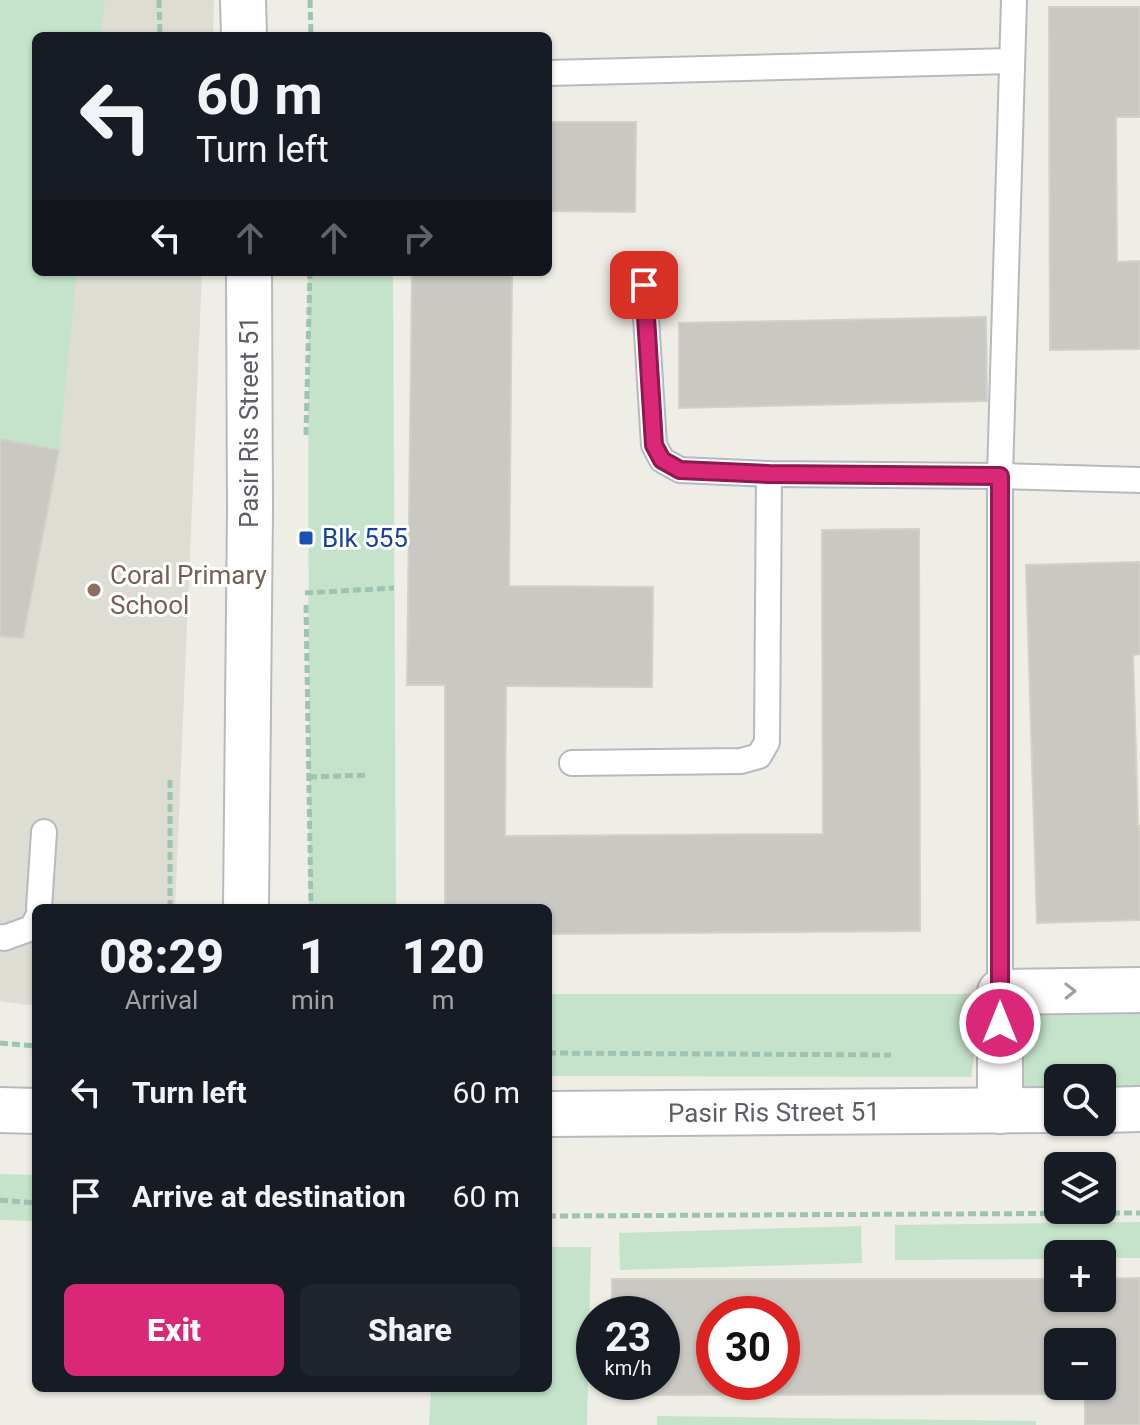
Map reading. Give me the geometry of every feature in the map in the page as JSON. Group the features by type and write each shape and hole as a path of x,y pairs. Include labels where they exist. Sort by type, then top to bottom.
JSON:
{"street":[{"path":"243,0 244,32"},
{"name":"Pasir Ris Street 51","path":"246,904 249,276"},
{"path":"1000,1111 1000,992 1140,990"},
{"path":"1116,1110 1140,1109"},
{"path":"0,1110 32,1111"},
{"name":"Pasir Ris Street 51","path":"552,1114 1044,1110"}],"lane":[{"path":"1000,992 1000,476 1014,0"},
{"path":"552,73 1011,61"},
{"path":"644,285 654,445 662,460 680,470 1140,480"},
{"path":"572,763 741,761 759,756 767,742 769,474"},
{"path":"39,904 44,832"},
{"path":"0,937 32,928"}],"path":[{"path":"159,0 160,32"},
{"path":"310,0 311,32"},
{"path":"306,445 310,276"},
{"path":"305,579 311,904"},
{"path":"305,593 394,588"},
{"path":"309,777 369,775"},
{"path":"170,780 170,904"},
{"path":"0,1043 32,1046"},
{"path":"552,1053 891,1055"},
{"path":"0,1200 32,1203"},
{"path":"552,1216 1140,1213"}],"shaded area":[{"name":"Coral Primary School","path":"0,0 214,0 213,32 32,32 32,276 202,276 175,904 32,904 32,1005 0,1001"}],"green space":[{"path":"0,0 105,0 101,32 32,32 32,276 77,276 59,450 0,439"},
{"path":"308,276 393,276 396,904 309,904"},
{"path":"1140,990 1140,1109 1116,1110 1116,1064 1044,1064 1044,1110 1000,1111 1000,992"},
{"path":"552,994 983,994 971,1077 552,1076"},
{"path":"0,1174 32,1175 32,1221 0,1220"},
{"path":"1140,1222 1140,1258 1116,1258 1116,1240 1044,1240 1044,1259 895,1260 895,1225"},
{"path":"861,1226 862,1263 620,1270 619,1233"},
{"path":"552,1247 591,1247 590,1296 576,1296 576,1400 588,1400 587,1425 429,1425 431,1392 552,1392"},
{"path":"657,1416 1036,1421 1036,1425 657,1425"}],"building":[{"path":"1049,7 1140,7 1140,117 1116,117 1117,262 1140,261 1140,349 1050,350"},
{"path":"552,122 636,122 635,212 552,211"},
{"path":"412,276 512,276 509,586 653,587 652,687 506,686 505,836 823,834 822,530 919,529 920,931 552,934 552,904 445,904 445,685 407,685"},
{"path":"986,317 987,401 679,408 679,323"},
{"path":"0,439 59,450 23,638 0,636"},
{"path":"1140,562 1140,654 1133,655 1140,826 1140,920 1037,923 1026,565"},
{"path":"1140,1278 1140,1425 1085,1425 1085,1400 1116,1400 1116,1328 1044,1328 1044,1394 800,1395 800,1296 696,1296 696,1395 680,1395 680,1296 612,1296 612,1279 1044,1279 1044,1312 1116,1312 1116,1279"}],"place":[{"name":"Blk 555","path":"306,538"},
{"name":"Coral Primary School","path":"94,590"}],"route":[{"path":"644,285 654,445 662,460 680,470 1000,476 1000,1023"}]}
